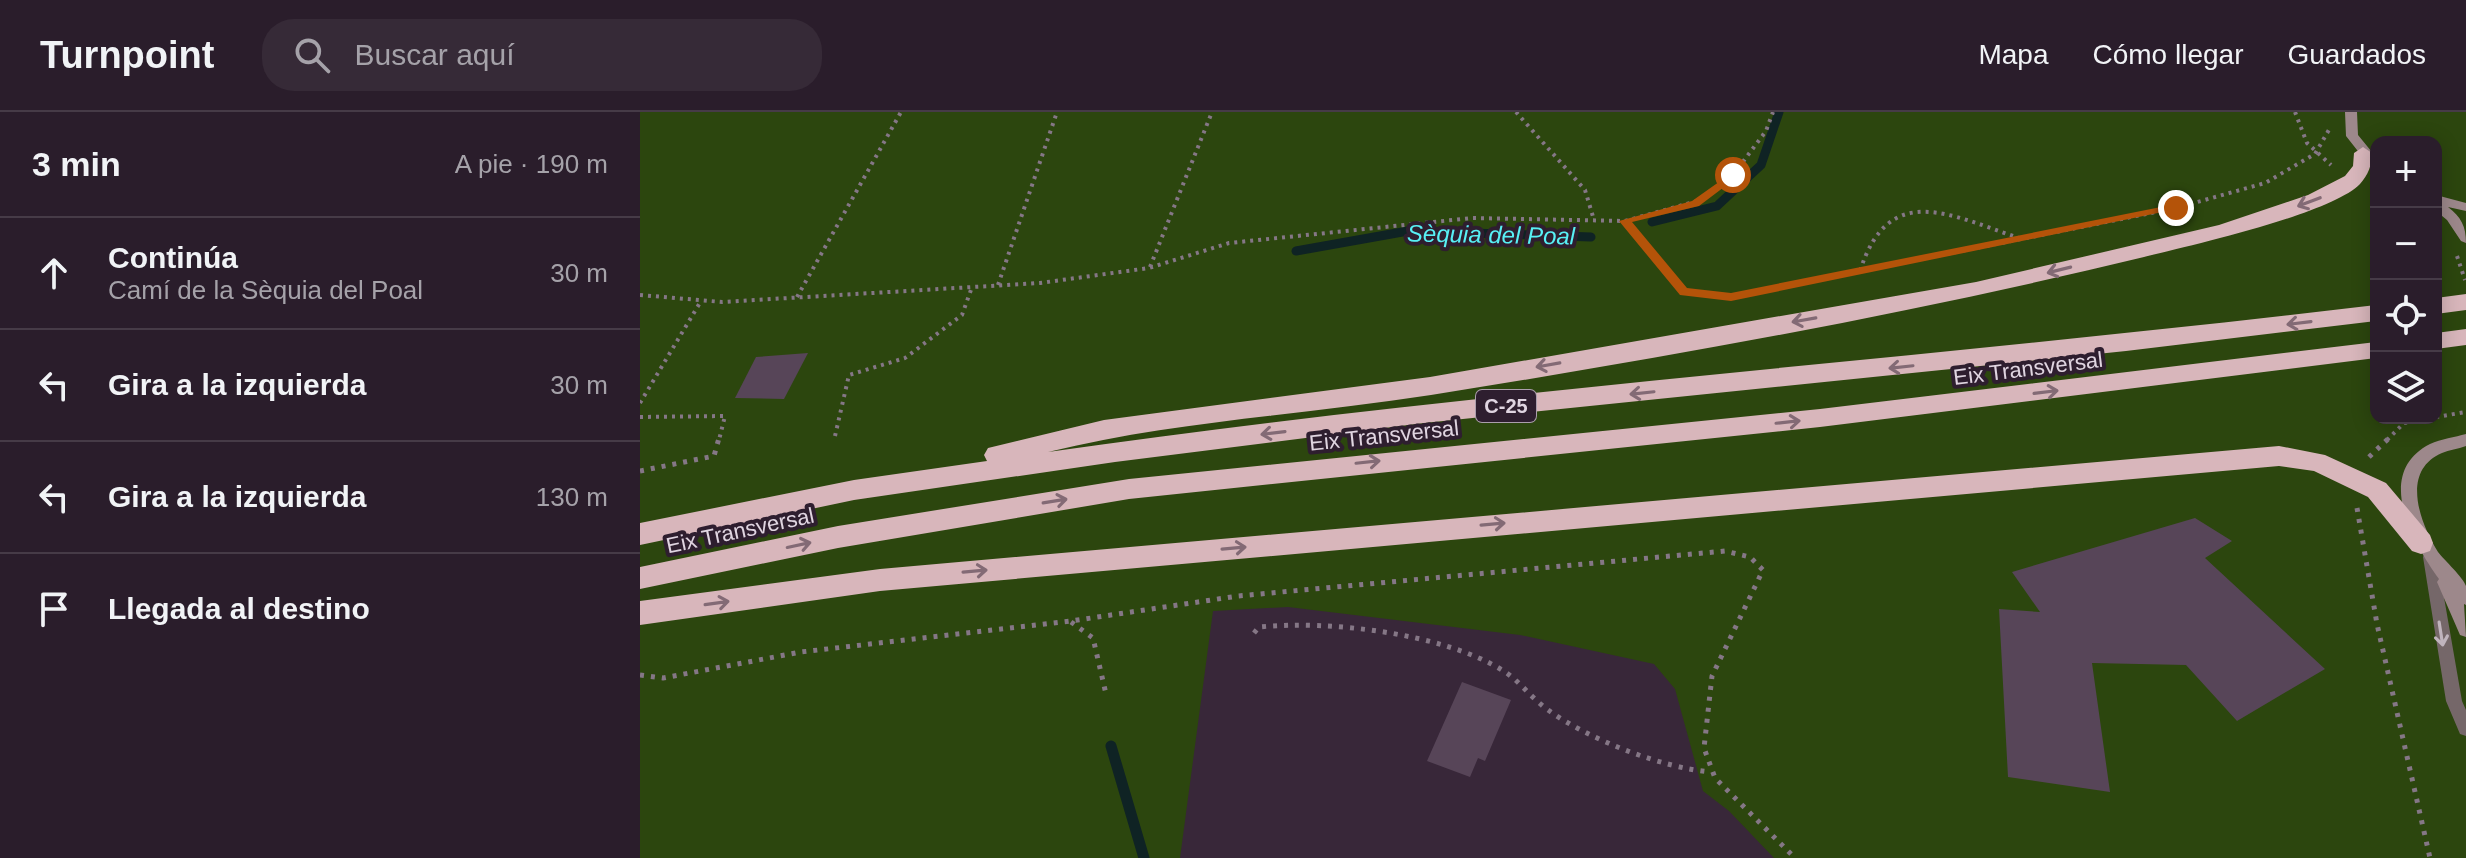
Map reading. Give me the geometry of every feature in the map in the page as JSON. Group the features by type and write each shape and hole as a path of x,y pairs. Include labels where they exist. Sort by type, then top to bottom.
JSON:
{"highway":[{"path":"854,490 1104,429 1430,386 1976,290 2222,231 2315,200 2352,181 2369,160"},
{"path":"2442,305 2466,302"},
{"name":"Eix Transversal","path":"640,534 854,490 1115,452 1424,414 2126,343 2370,314"},
{"path":"2442,340 2466,337"},
{"name":"Eix Transversal","path":"640,578 838,537 1129,489 1835,417 2370,351"},
{"path":"640,613 880,580 2279,456 2317,462 2377,490 2426,550"}],"main road":[{"path":"2351,112 2349,128 2369,160"},
{"path":"2442,202 2466,207"},
{"path":"2442,207 2466,238"},
{"path":"2466,440 2432,451 2414,470 2408,496 2409,510 2426,550 2442,573 2466,597"},
{"path":"2442,573 2466,629"}],"lane":[{"path":"2426,550 2454,701 2466,728"}],"path":[{"path":"797,297 901,112"},
{"path":"998,286 1057,112"},
{"path":"1149,268 1212,112"},
{"path":"1516,112 1585,190 1594,220"},
{"path":"640,295 701,301 998,286 1149,268 1229,243 1472,218 1625,221 1686,207 1701,200 1733,175 1766,131 1773,112"},
{"path":"1625,221 1684,292 1731,297 2176,208 2265,183 2315,154 2297,127 2295,112"},
{"path":"1860,271 1864,250 1875,229 1891,215 1919,212 1958,219 2023,239"},
{"path":"2455,251 2466,285"},
{"path":"835,436 849,375 905,358 962,315 972,287"},
{"path":"640,403 701,301"},
{"path":"2442,416 2466,412"},
{"path":"640,417 725,416 714,456 640,471"},
{"path":"640,675 663,678 801,652 1071,621 1238,596 1725,551 1750,557 1763,570 1712,676 1704,748 1711,772 1795,858"},
{"path":"1071,621 1093,638 1106,694"},
{"path":"1254,633 1259,627 1278,623 1309,624 1435,645 1500,669 1550,712 1651,759 1711,772"},
{"path":"2377,624 2430,858"}],"green space":[{"path":"640,112 2466,112 2466,858 1774,858 1729,811 1703,791 1675,689 1654,664 1520,635 1288,607 1213,611 1180,858 640,858"}],"building":[{"path":"808,353 784,399 735,398 756,357"},
{"path":"2195,518 2232,541 2205,558 2325,669 2237,721 2186,665 2092,663 2110,792 2008,777 1999,609 2040,612 2012,572"},
{"path":"1462,682 1511,700 1485,761 1478,758 1470,777 1427,761"}],"waterway":[{"name":"Sèquia del Poal","path":"1652,222 1717,206 1761,165 1779,112"},
{"name":"Sèquia del Poal","path":"1296,251 1408,231 1591,237"},
{"name":"Sèquia del Poal","path":"1111,746 1144,858"}],"route":[{"path":"1733,175 1701,200 1686,207 1625,221 1684,292 1731,297 2176,208"}]}
